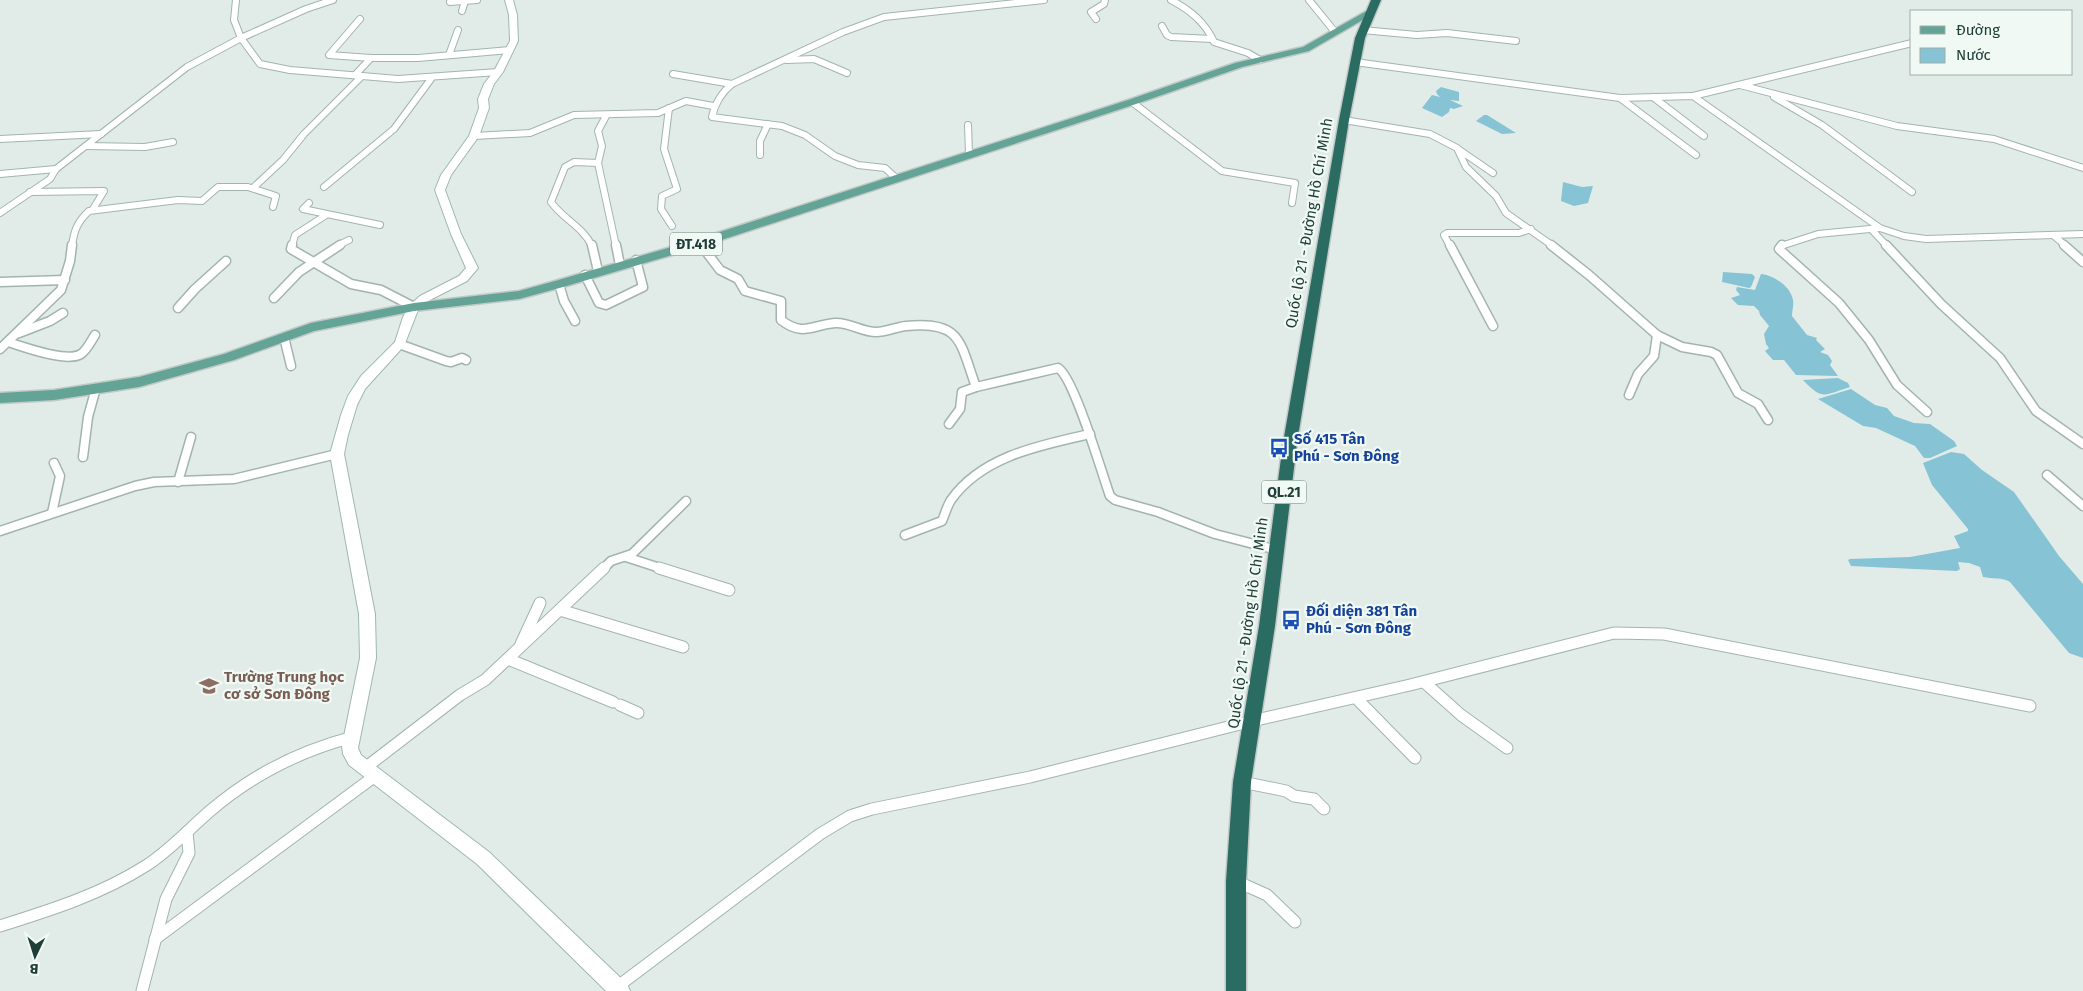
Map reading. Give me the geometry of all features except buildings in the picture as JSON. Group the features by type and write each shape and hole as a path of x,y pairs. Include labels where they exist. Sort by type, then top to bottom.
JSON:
{"highway":[{"name":"Quốc lộ 21 - Đường Hồ Chí Minh","path":"1236,991 1236,881 1242,782 1277,550 1290,443 1344,120 1362,30 1373,6"}],"main road":[{"name":"ĐT.418","path":"0,398 54,395 139,382 229,357 311,327 414,307 519,295 559,284 598,271 699,243 1132,102 1239,65 1306,49 1373,6"}],"street":[{"path":"236,0 234,20 241,38 260,64 290,70 398,79 498,72"},
{"path":"0,213 50,179 56,169 187,67 241,38 306,8 333,0"},
{"path":"450,2 477,0"},
{"path":"509,0 513,15 514,41 483,98 484,108 474,136 446,175 440,190 456,234 472,268 466,276 421,301 414,307 407,318 406,332 399,344 365,380 356,393 341,435 337,454 367,614 368,658 354,737 349,746 351,754 370,772 483,858 619,989 820,834 850,816 872,809 1030,777 1252,721 1424,682 1614,633 1646,632 2030,706"},
{"path":"896,178 885,168 858,165 835,156 805,135 782,126 712,117 714,106 722,92 732,84 843,32 884,17 1044,0"},
{"path":"1096,19 1091,12 1104,4 1105,0"},
{"path":"1171,0 1185,7 1197,17 1209,31 1214,42 1219,46 1234,48 1260,60"},
{"path":"1309,0 1335,32"},
{"path":"462,11 465,1"},
{"path":"360,19 329,54 371,58 510,50"},
{"path":"1162,26 1166,35 1171,38 1212,39"},
{"path":"449,55 458,30"},
{"path":"1362,30 1417,36 1448,33 1503,41 1516,41"},
{"path":"1355,62 1620,98 1693,96 1910,43"},
{"path":"253,188 283,160 304,134 358,76 371,58"},
{"path":"782,60 814,59 847,74"},
{"path":"673,74 732,84"},
{"path":"324,188 394,129 431,78"},
{"path":"1740,85 1898,126 1994,139 2083,168"},
{"path":"1763,91 1822,126 1912,192"},
{"path":"1693,96 1880,228 1904,236 1926,239 2083,234"},
{"path":"1653,97 1704,136"},
{"path":"1620,98 1696,155"},
{"path":"474,136 519,135 548,126 567,117 580,115 652,114 686,101 714,106"},
{"path":"1132,102 1222,170 1295,184 1292,203"},
{"path":"669,108 664,149 678,189 662,196 661,209 672,226"},
{"path":"606,116 598,132 602,146 598,162 620,265"},
{"path":"1344,120 1430,134 1457,148 1493,173"},
{"path":"760,155 760,141 768,124"},
{"path":"968,125 969,154"},
{"path":"0,139 101,134"},
{"path":"86,146 145,147 172,142"},
{"path":"1457,148 1466,167 1498,199 1504,211 1531,229 1589,275 1657,335 1682,347 1711,352 1717,355 1738,393 1758,404 1768,420"},
{"path":"598,162 569,164 565,167 551,202 559,214 568,219 591,244 598,271"},
{"path":"0,174 56,169"},
{"path":"93,209 107,210 178,200 202,201 218,187 253,188 276,196 273,207"},
{"path":"0,349 51,302 61,290 70,261 74,230 80,219 93,209 104,191 30,192"},
{"path":"309,203 303,209 380,225"},
{"path":"326,215 295,235 291,249 351,284 381,290 414,307"},
{"path":"1880,228 1813,235 1782,245 1779,250 1848,313 1869,340 1896,385 1927,412"},
{"path":"1492,326 1444,235 1447,233 1519,233 1531,229"},
{"path":"1871,229 1941,304 2000,358 2036,411 2083,444"},
{"path":"2052,235 2083,262"},
{"path":"274,298 294,274 311,261 349,240"},
{"path":"699,243 720,270 738,279 746,294 774,298 781,302 781,320 795,329 812,330 837,323 872,332 914,326 939,327 952,332 958,341 976,387"},
{"path":"585,275 599,303 602,305 606,304 643,287 636,260"},
{"path":"178,308 195,289 226,262"},
{"path":"0,282 65,280"},
{"path":"559,284 564,301 575,321"},
{"path":"16,334 50,321 63,313"},
{"path":"8,342 49,354 76,356 82,353 95,335"},
{"path":"1628,395 1638,374 1654,356 1657,335"},
{"path":"284,337 292,366"},
{"path":"399,344 446,361 462,358 466,360"},
{"path":"949,424 957,417 960,411 963,391 1058,368 1062,371 1072,390 1090,434 1110,496 1115,500 1158,512 1178,522 1215,534 1277,550"},
{"path":"83,458 88,417 96,388"},
{"path":"905,535 942,521 948,504 956,494 976,477 1003,459 1018,452 1090,434"},
{"path":"178,482 191,437"},
{"path":"0,531 135,486 154,482 234,479 337,454"},
{"path":"52,513 60,476 54,463"},
{"path":"2047,475 2083,506"},
{"path":"155,939 370,772 460,695 485,680 611,561 632,554 686,502"},
{"path":"626,557 729,590"},
{"path":"520,647 540,603"},
{"path":"560,610 683,648"},
{"path":"508,659 638,714"},
{"path":"1424,682 1461,715 1507,748"},
{"path":"1356,698 1415,758"},
{"path":"0,926 98,892 126,879 149,864 228,796 282,762 320,746 354,737"},
{"path":"1242,782 1286,791 1294,796 1314,799 1324,809"},
{"path":"140,990 166,899 189,853 188,832"},
{"path":"1236,881 1267,895 1295,922"}],"water":[{"path":"1441,87 1459,92 1459,101 1450,100 1463,106 1454,109 1450,108 1449,112 1442,117 1422,108 1432,95 1440,97 1436,91"},
{"path":"1484,115 1516,133 1502,134 1476,121"},
{"path":"1563,182 1582,187 1593,186 1588,203 1574,206 1561,201"},
{"path":"1723,272 1752,274 1755,277 1749,288 1722,282"},
{"path":"1761,274 1781,282 1789,291 1793,302 1792,316 1807,335 1817,338 1816,340 1825,349 1820,352 1828,355 1832,361 1830,365 1838,376 1796,375 1784,360 1773,360 1765,351 1769,348 1764,334 1769,326 1754,306 1738,305 1731,298 1740,295 1736,290 1737,287 1755,290"},
{"path":"1838,378 1848,383 1850,387 1829,394 1820,394 1803,380"},
{"path":"1851,389 1875,405 1887,408 1894,416 1914,423 1930,424 1954,441 1957,446 1930,458 1924,458 1915,446 1876,428 1863,426 1818,399"},
{"path":"1951,452 1964,454 1982,470 2014,492 2059,556 2083,584 2083,658 2069,653 2010,582 1983,577 1980,567 1958,562 1960,569 1957,571 1851,566 1848,560 1850,559 1910,557 1960,548 1954,536 1968,531 1968,529 1932,485 1923,463"}],"place":[{"name":"Số 415 Tân Phú - Sơn Đông","path":"1279,448"},
{"name":"Đối diện 381 Tân Phú - Sơn Đông","path":"1291,620"},
{"name":"Trường Trung học cơ sở Sơn Đông","path":"209,686"}]}
